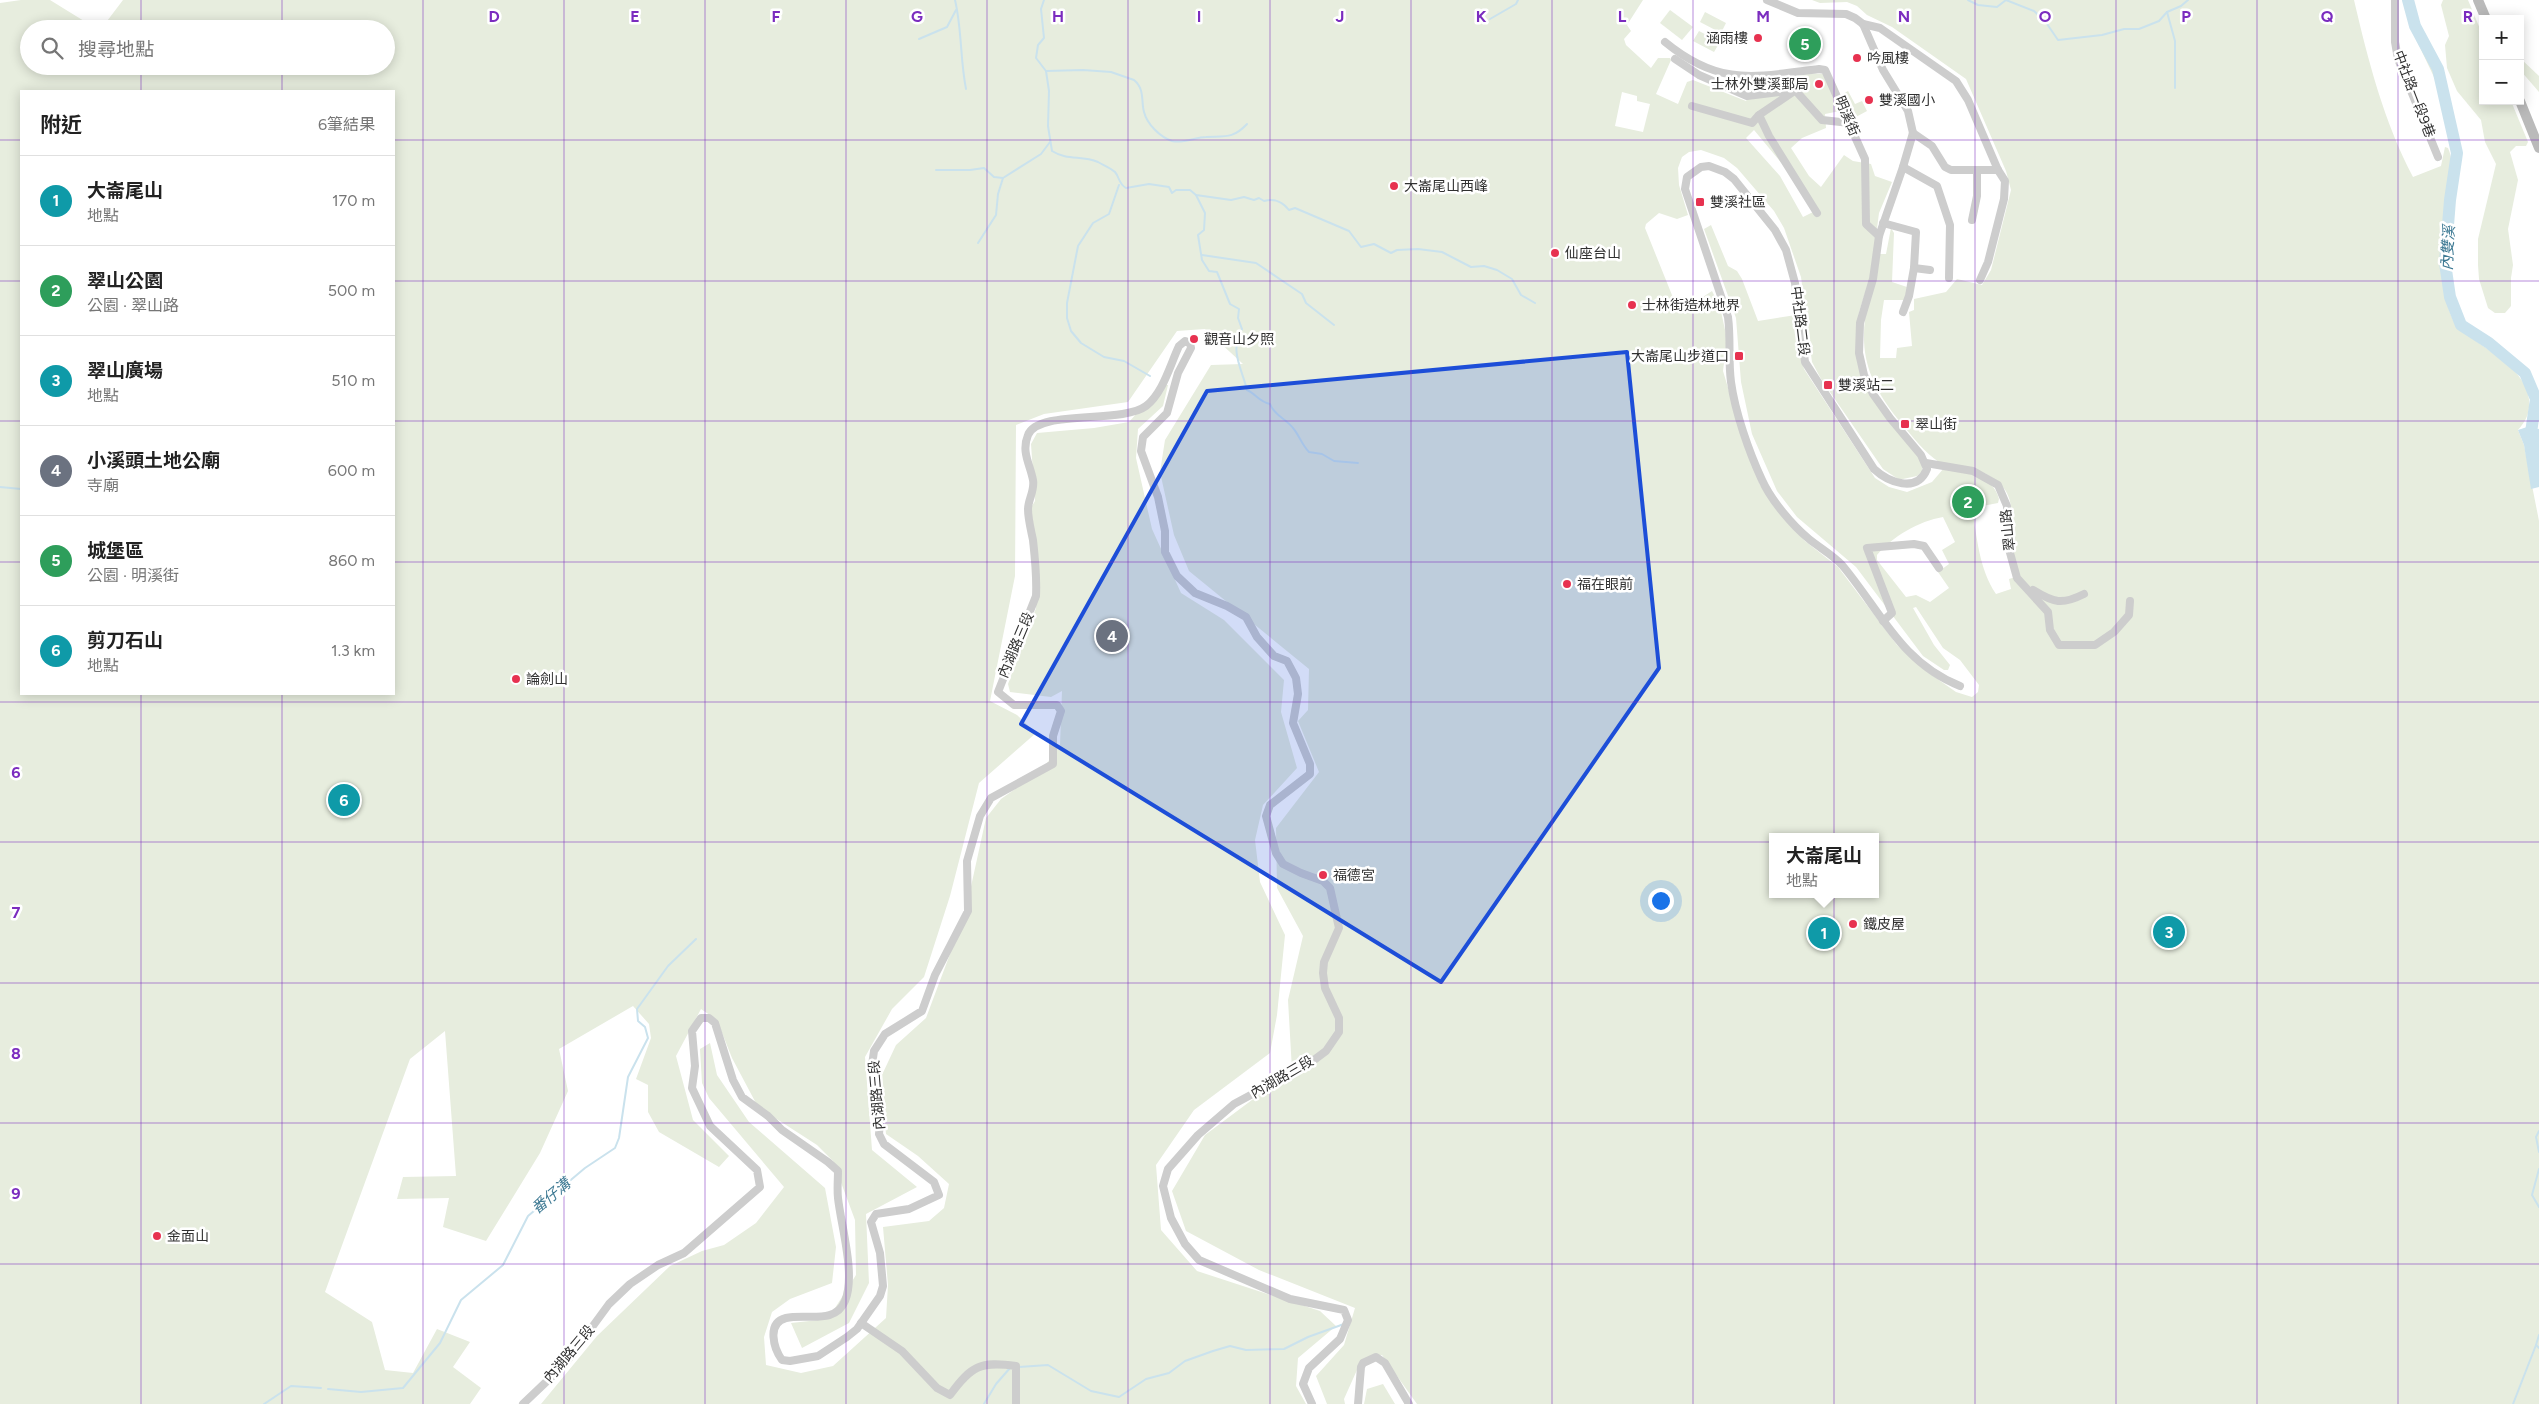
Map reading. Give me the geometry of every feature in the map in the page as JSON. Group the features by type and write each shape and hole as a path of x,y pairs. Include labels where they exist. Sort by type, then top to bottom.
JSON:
{"street":[{"path":"1767,0 1798,13 1846,14 1863,24 1880,28 1956,81 1968,100 2005,182 2004,199 1988,262 1980,280"},
{"name":"中社路一段9巷","path":"2395,0 2395,42 2398,59 2438,157"},
{"path":"2478,0 2484,15"},
{"path":"1863,24 1883,70 1908,112 1913,133 1879,236 1873,279 1860,323 1859,353 1864,374 1873,394 1926,463"},
{"name":"明溪街","path":"1665,42 1679,53 1709,70 1761,76 1825,70 1865,159 1866,224 1879,236"},
{"path":"1675,59 1699,75 1747,96 1795,90"},
{"path":"1795,90 1822,120 1850,123"},
{"path":"1692,106 1752,123 1759,115 1795,90"},
{"path":"2522,105 2538,145"},
{"path":"1759,115 1769,136 1817,213"},
{"path":"1913,133 1932,146 1945,167 1952,170 1998,170"},
{"name":"中社路二段","path":"1926,463 1925,474 1909,483 1895,483 1874,469 1805,362 1795,283 1786,250 1775,230 1739,185 1725,172 1709,166 1692,172 1685,181 1685,189 1728,317 1731,382 1739,414 1762,482 1808,538 1841,564 1882,621 1919,663 1945,680 1960,686"},
{"path":"1903,168 1937,186 1950,225 1949,278"},
{"path":"1972,220 1977,196 1977,171"},
{"path":"1883,223 1916,232 1914,268 1909,296 1903,312"},
{"path":"1914,268 1930,270"},
{"name":"內湖路三段","path":"523,1404 565,1364 609,1304 630,1284 658,1265 684,1253 760,1187 757,1170 710,1126 692,1088 695,1066 692,1031 701,1018 708,1018 715,1023 733,1080 742,1097 768,1116 782,1130 838,1171 838,1196 849,1270 845,1301 836,1313 823,1316 785,1318 778,1324 773,1333 774,1348 782,1360 790,1361 818,1356 847,1338 861,1324 880,1296 883,1286 880,1253 871,1222 876,1214 909,1209 939,1194 934,1182 884,1144 881,1139 879,1134 879,1097 872,1065 874,1051 885,1034 922,1011 935,975 968,911 968,850 984,810 991,798 1053,764 1053,736 1061,711 1058,705 1014,705 998,692 1036,596 1037,580 1028,509 1033,481 1026,461 1028,435 1034,427 1043,423 1068,418 1099,418 1146,406 1159,390 1179,346 1185,341 1190,343 1191,348 1178,373 1167,413 1143,437 1141,451 1158,497 1164,531 1165,552 1176,576 1195,593 1227,606 1246,617 1274,656 1287,661 1296,678 1298,694 1293,723 1310,764 1310,774 1270,805 1266,816 1276,853 1283,864 1300,874 1324,881 1330,888 1339,928 1324,962 1323,973 1325,988 1340,1025 1337,1038 1326,1051 1310,1062 1234,1104 1198,1135 1168,1169 1164,1176 1163,1194 1171,1218 1185,1244 1199,1260 1290,1299 1344,1310 1348,1320 1340,1339 1309,1368 1303,1384 1312,1404"},
{"name":"翠山路","path":"1926,463 1973,471 1998,485 2007,506 2007,542 2017,578 2048,612 2050,630 2059,645 2095,645 2114,632 2129,615 2130,602"},
{"path":"1882,621 1892,613 1867,548 1914,544 1924,546 1939,568"},
{"path":"2026,586 2045,597 2067,602 2084,594"},
{"path":"861,1324 902,1351 937,1388 950,1395 966,1374 992,1363 1016,1366 1016,1404"},
{"path":"1358,1404 1361,1367 1363,1363 1376,1357 1385,1363 1409,1404"}],"highlighted area":[{"path":"1627,352 1659,668 1441,982 1021,724 1207,391"}],"green space":[{"path":"21,0 50,0 82,20 20,20 20,75 395,75 395,20 108,20 123,0 1643,0 1627,25 1631,31 1624,39 1626,45 1651,68 1658,58 1670,58 1671,60 1656,94 1678,104 1687,82 1693,80 1746,101 1752,90 1731,82 1730,77 1760,79 1804,73 1826,74 1840,111 1825,114 1826,128 1802,138 1791,148 1809,176 1821,187 1844,155 1853,161 1871,164 1875,176 1892,182 1879,213 1871,275 1859,312 1856,338 1860,369 1923,462 1922,472 1917,476 1903,479 1898,479 1883,469 1821,379 1812,362 1801,277 1784,228 1774,211 1737,168 1724,158 1701,150 1689,152 1682,157 1678,168 1679,185 1688,215 1677,219 1659,213 1646,224 1645,228 1678,310 1683,310 1712,291 1720,307 1727,339 1723,371 1760,485 1805,541 1838,567 1897,645 1926,671 1956,692 1972,697 1978,692 1979,685 1960,660 1943,648 1916,607 1913,608 1934,645 1950,665 1948,670 1944,670 1923,656 1856,567 1797,517 1777,491 1752,434 1741,382 1736,318 1704,229 1711,225 1728,266 1737,271 1742,279 1758,321 1796,315 1799,348 1804,369 1875,478 1889,487 1907,492 1932,482 1944,468 1969,473 1985,480 1991,485 1996,491 1999,499 1998,503 1972,508 1977,541 1982,563 1996,594 2011,589 2009,579 2019,576 2011,550 2012,514 2006,491 1996,480 1985,473 1966,467 1940,463 1924,449 1885,402 1867,362 1864,343 1868,302 1878,254 1886,254 1891,228 1894,233 1892,282 1907,287 1905,300 1884,300 1881,320 1880,358 1896,358 1897,348 1912,346 1909,312 1914,310 1914,299 1946,292 1957,279 1982,285 1991,270 2011,190 2006,171 1966,79 1892,27 1867,15 1857,6 1847,2 1820,3 1812,0 2354,0 2371,68 2385,113 2413,177 2441,166 2445,147 2448,148 2451,176 2444,218 2442,263 2448,306 2457,326 2515,371 2526,388 2529,408 2524,423 2518,430 2524,445 2539,521 2539,1404 1417,1404 1382,1355 1361,1361 1344,1399 1345,1404 1327,1404 1316,1376 1344,1345 1355,1308 1259,1270 1186,1231 1172,1191 1205,1135 1292,1070 1288,1000 1303,936 1277,888 1276,828 1319,772 1298,721 1308,710 1309,669 1189,571 1174,535 1160,472 1165,440 1211,365 1243,364 1205,329 1177,331 1128,402 1044,414 1016,425 1015,576 990,701 1017,715 1036,733 979,783 950,896 924,977 892,1009 865,1057 872,1150 917,1187 866,1214 869,1283 849,1323 802,1348 791,1323 828,1319 856,1275 855,1220 833,1161 817,1145 758,1107 732,1058 717,1020 701,1009 676,1056 693,1120 729,1156 719,1167 659,1132 648,1112 648,1085 636,1079 651,1038 649,1024 633,1006 559,1049 568,1091 540,1153 486,1241 443,1227 449,1198 397,1199 403,1177 456,1176 445,1031 410,1059 325,1292 372,1322 385,1370 413,1373 437,1329 470,1342 453,1367 481,1388 470,1404 0,1404 0,3","holes":["1622,92 1637,96 1637,101 1650,104 1643,132 1615,126","1754,130 1793,177 1813,212 1803,217 1780,176 1746,138","1943,517 1955,542 1942,550 1949,564 1938,572 1949,588 1930,602 1916,595 1906,597 1877,560 1877,555 1898,536 1934,519"]},
{"path":"2403,0 2407,0 2414,24 2431,57 2434,77 2414,35"},
{"path":"2443,0 2468,0 2479,26 2479,105 2513,105 2528,142 2526,146 2516,146 2510,152 2518,180 2508,229 2513,265 2511,306 2505,313 2495,313 2488,308 2479,279 2478,265 2478,239 2496,164 2485,142 2481,120 2457,91 2447,68 2445,45 2449,36 2441,5"},
{"path":"1670,10 1693,27 1682,40 1660,23"},
{"path":"1705,12 1726,23 1721,33 1700,22"},
{"path":"1699,31 1720,42 1714,52 1693,41"},
{"path":"2524,62 2539,76 2539,92 2524,75"},
{"path":"1848,91 1855,104 1862,101 1867,111 1854,118 1843,94"},
{"path":"1162,385 1168,385 1163,406 1138,429 1136,458 1152,529 1181,593 1224,620 1284,680 1281,712 1297,768 1263,805 1255,840 1260,882 1285,935 1277,1015 1270,1053 1194,1110 1156,1165 1161,1230 1197,1271 1320,1311 1336,1326 1298,1358 1296,1386 1306,1404 541,1404 597,1336 670,1266 702,1251 724,1245 756,1223 784,1187 709,1098 702,1083 700,1049 710,1043 717,1075 749,1122 825,1188 836,1247 832,1283 790,1299 772,1312 764,1337 766,1365 801,1373 833,1366 886,1318 888,1285 883,1227 929,1221 944,1208 949,1184 918,1156 886,1134 881,1077 896,1045 926,1018 965,914 986,818 1001,799 1042,770 1060,745 1062,691 1051,697 1010,692 1008,684 1036,608 1027,514 1035,501 1031,444 1037,433 1094,428 1129,422"},
{"path":"1383,1384 1395,1404 1364,1404 1367,1389"}],"water":[{"path":"2527,427 2539,429 2539,487 2531,489 2524,445 2518,430"}],"waterway":[{"path":"955,0 966,89"},
{"path":"1044,0 1041,9 1044,38 1038,45 1036,58 1046,71 1049,91 1048,126 1052,151 1064,156 1098,162 1115,172 1126,188 1149,184 1169,187 1172,193 1176,190 1190,190 1196,195 1231,200 1244,197 1254,200 1259,198 1264,201 1275,200 1289,210 1295,208 1349,231 1361,247 1374,244 1391,253 1397,250 1418,249 1442,252 1471,267 1484,266 1497,270 1512,279 1521,295 1535,303"},
{"path":"1490,19 1516,4 1518,0"},
{"path":"1968,0 1978,5 1997,7 2006,0 2034,11 2045,21 2058,40 2102,35 2124,29 2139,29 2159,21 2167,12 2181,6 2188,0"},
{"name":"內雙溪","path":"2408,0 2415,26 2438,69 2457,153 2450,200 2445,263 2450,297 2461,325 2489,343 2525,373 2536,399 2530,439 2539,467"},
{"path":"919,39 947,27 956,10"},
{"path":"2167,12 2175,41 2175,88"},
{"path":"1046,71 1083,70 1111,72 1134,80 1140,87 1144,112 1148,121 1159,133 1172,141 1181,142 1202,137 1228,136 1242,129 1247,124"},
{"path":"936,170 984,168 994,177 1003,178 1041,154 1050,142"},
{"path":"978,243 996,215 998,194 1003,178"},
{"path":"1119,185 1109,214 1093,223 1078,246 1067,303 1067,318 1071,331 1081,343 1104,357 1124,361 1150,376"},
{"path":"1196,195 1205,213 1204,230 1198,235 1202,260 1209,271 1217,272 1230,304 1239,309 1238,318 1242,329 1238,337 1237,352 1247,390 1263,402 1270,404 1274,411 1293,428 1309,452 1322,454 1334,461 1358,463"},
{"path":"1202,255 1256,263 1302,294 1306,303 1334,325"},
{"path":"0,487 20,489"},
{"name":"番仔溝","path":"328,1389 361,1392 403,1388 440,1343 461,1300 503,1265 528,1216 585,1168 615,1148 619,1138 628,1077 648,1038 645,1027 638,1021 637,1009 668,966 696,939"},
{"path":"2539,1131 2536,1137 2539,1152"},
{"path":"2539,1169 2532,1195 2539,1207"},
{"path":"1019,1367 1048,1365 1091,1391 1119,1397 1146,1379 1169,1373 1185,1361 1213,1351 1230,1346 1246,1350 1284,1349 1308,1337 1344,1324"},
{"path":"2539,1335 2536,1345 2539,1348"},
{"path":"2513,1404 2536,1345"},
{"path":"984,1404 996,1384 1010,1368"},
{"name":"番仔溝","path":"264,1404 291,1386 321,1388"}],"place":[{"name":"涵雨樓","path":"1758,38"},
{"name":"城堡區","path":"1805,44"},
{"name":"吟風樓","path":"1857,58"},
{"name":"士林外雙溪郵局","path":"1819,84"},
{"name":"雙溪國小","path":"1869,100"},
{"name":"大崙尾山西峰","path":"1394,186"},
{"name":"雙溪社區","path":"1700,202"},
{"name":"仙座台山","path":"1555,253"},
{"name":"士林街造林地界","path":"1632,305"},
{"name":"觀音山夕照","path":"1194,339"},
{"name":"大崙尾山步道口","path":"1739,356"},
{"name":"雙溪站二","path":"1828,385"},
{"name":"翠山街","path":"1905,424"},
{"name":"翠山公園","path":"1968,502"},
{"name":"福在眼前","path":"1567,584"},
{"name":"小溪頭土地公廟","path":"1112,636"},
{"name":"論劍山","path":"516,679"},
{"name":"剪刀石山","path":"344,800"},
{"name":"福德宮","path":"1323,875"},
{"name":"鐵皮屋","path":"1853,924"},
{"name":"翠山廣場","path":"2169,932"},
{"name":"大崙尾山","path":"1824,933"},
{"name":"金面山","path":"157,1236"}]}
